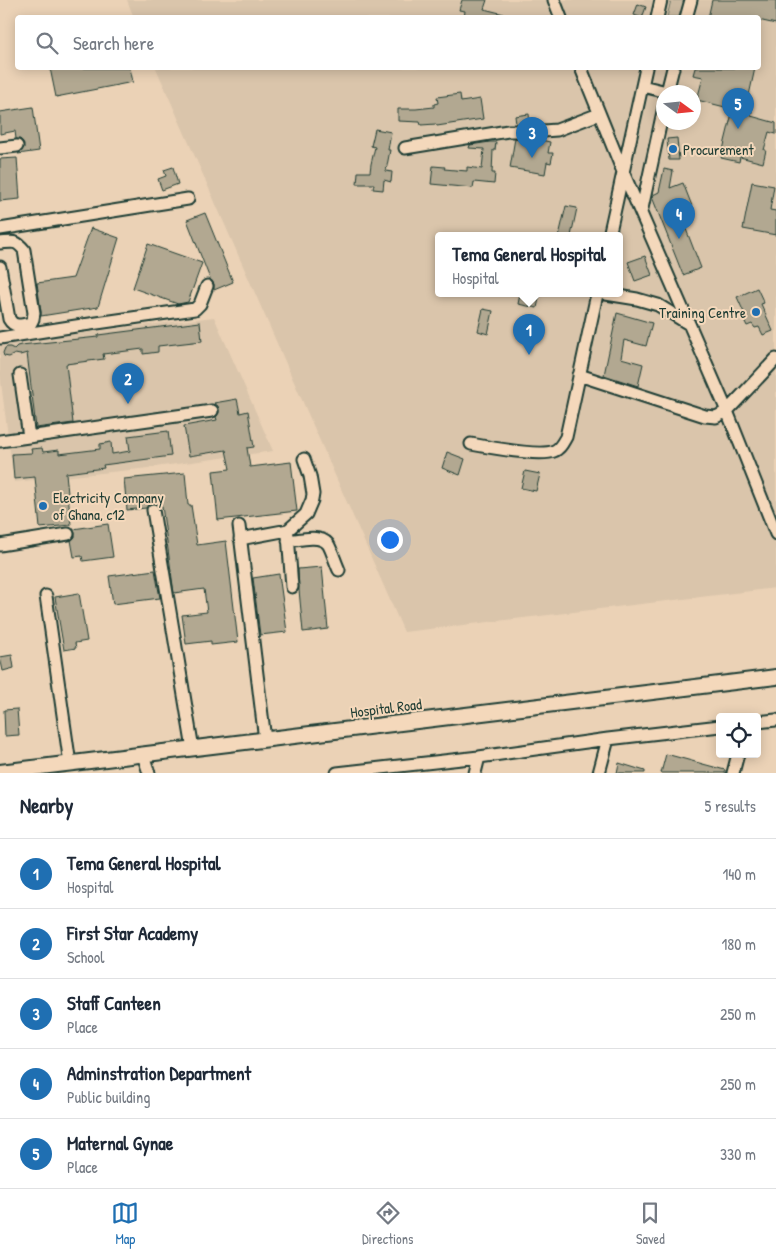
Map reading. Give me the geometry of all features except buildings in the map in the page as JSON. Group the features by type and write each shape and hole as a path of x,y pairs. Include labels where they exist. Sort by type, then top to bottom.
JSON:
{"main road":[{"name":"Hospital Road","path":"0,772 27,771 70,764 776,677"}],"street":[{"path":"554,0 560,15"},
{"path":"658,15 661,0"},
{"path":"687,15 691,0"},
{"path":"582,70 623,172 727,411 776,534"},
{"path":"610,232 646,70"},
{"path":"669,85 672,70"},
{"path":"642,86 656,89"},
{"path":"405,148 508,131 557,130 599,114"},
{"path":"641,213 659,130"},
{"path":"0,148 17,146"},
{"path":"0,229 188,200"},
{"path":"0,244 13,242 19,244 24,250 34,313 31,323 16,326 11,324 0,266"},
{"path":"0,338 195,309 200,304 207,286"},
{"path":"471,444 541,453 554,451 561,446 566,437 596,297"},
{"path":"623,297 658,305 689,324"},
{"path":"579,375 706,416 716,417 727,411 776,359"},
{"path":"20,374 29,437"},
{"path":"0,441 212,411"},
{"path":"292,587 288,536 306,514 312,500 310,476 304,459"},
{"path":"153,510 193,749"},
{"path":"239,526 265,740"},
{"path":"0,545 68,534"},
{"path":"240,539 288,536 316,538 328,544 338,570"},
{"path":"46,596 70,764"},
{"path":"761,722 776,720"},
{"path":"338,773 716,726"},
{"path":"599,773 608,739"},
{"path":"143,755 149,773"},
{"path":"475,773 479,757"},
{"path":"733,773 737,758"}],"shaded area":[{"path":"127,0 776,0 776,588 404,632 157,70 761,70 761,15 133,15"},
{"path":"671,0 685,0 681,15 667,15"},
{"path":"214,317 273,451 140,469 14,482 0,375 0,343"}],"place":[{"name":"Maternal Gynae","path":"738,129"},
{"name":"Procurement","path":"673,149"},
{"name":"Staff Canteen","path":"532,158"},
{"name":"Adminstration Department","path":"679,239"},
{"name":"Training Centre","path":"756,312"},
{"name":"Tema General Hospital","path":"529,355"},
{"name":"First Star Academy","path":"128,404"},
{"name":"Electricity Company of Ghana, c12","path":"43,506"}]}
